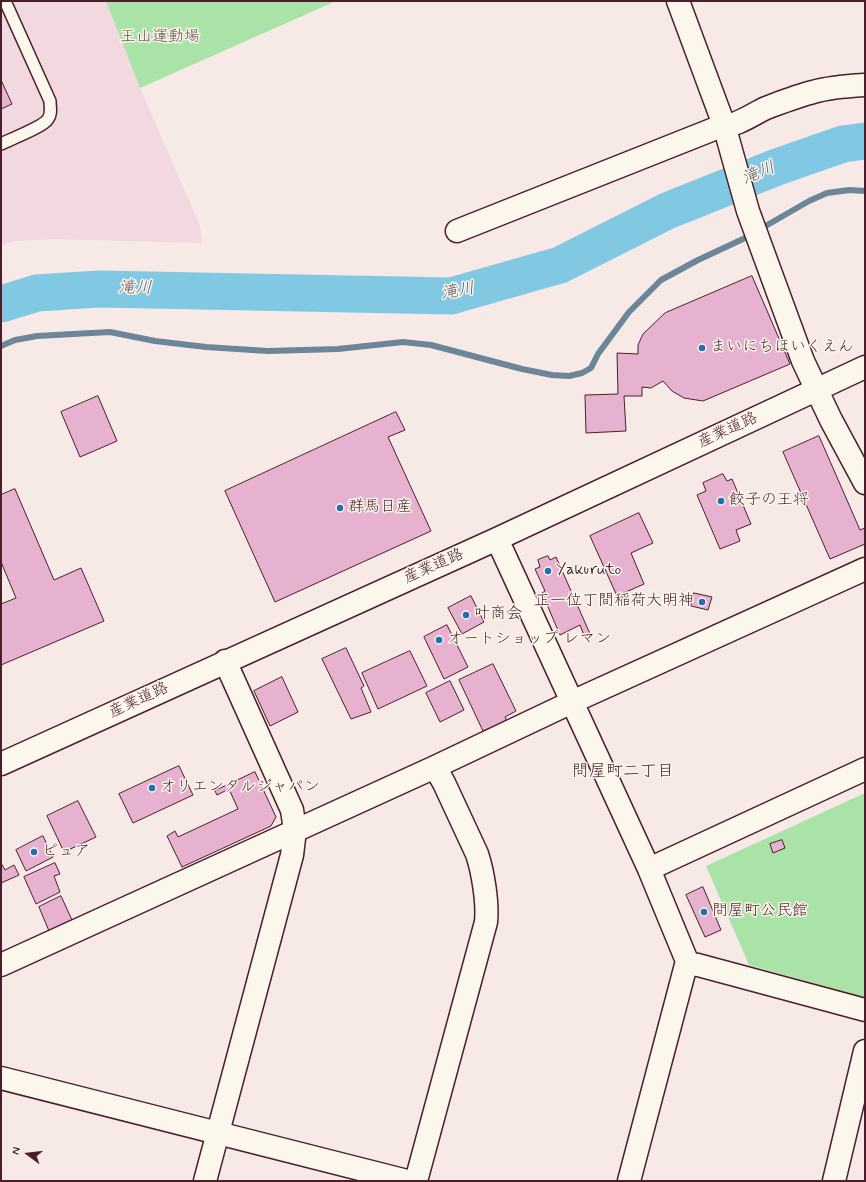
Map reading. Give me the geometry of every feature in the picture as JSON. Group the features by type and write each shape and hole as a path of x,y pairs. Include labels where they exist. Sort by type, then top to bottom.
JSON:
{"street":[{"path":"678,1 727,134 748,211 803,361 831,420 865,483"},
{"path":"727,134 728,126 764,109 813,91 865,85"},
{"path":"457,231 727,134"},
{"name":"産業道路","path":"1,764 497,539 865,367"},
{"path":"497,539 649,869 689,964 698,965 865,1010"},
{"path":"1,965 435,767 572,702 865,568"},
{"path":"205,1181 292,855 295,830 292,810 226,661"},
{"path":"416,1181 486,922 487,913 477,854 444,782 435,767"},
{"path":"649,869 865,770"},
{"path":"629,1181 687,961"},
{"path":"834,1181 865,1051"},
{"path":"1,1078 407,1181"}],"lane":[{"path":"1,144 40,125 48,120 51,114 50,101 5,1"}],"shaded area":[{"path":"1,1 106,1 140,88 200,226 202,243 54,239 15,241 1,245"}],"green space":[{"name":"王山運動場","path":"106,1 336,1 140,88"},
{"path":"865,793 865,997 749,965 706,866"}],"building":[{"path":"1,80 12,104 1,109"},
{"path":"752,276 790,364 703,401 684,398 672,391 663,381 651,388 642,387 642,396 624,396 626,431 586,433 585,395 618,394 617,353 638,354 638,345 643,334 665,313"},
{"path":"98,396 117,441 80,457 61,412"},
{"path":"396,412 405,430 388,437 431,531 275,602 225,491"},
{"path":"819,436 860,530 865,528 865,544 830,559 783,452"},
{"path":"723,474 727,481 732,479 751,524 736,530 740,541 720,549 697,495 706,491 703,483"},
{"path":"15,489 54,580 81,568 104,621 1,665 1,604 16,598 1,562 1,495"},
{"path":"639,513 653,543 631,553 644,584 617,596 590,536"},
{"path":"548,556 550,560 556,557 591,636 585,638 580,625 560,635 542,593 545,591 535,569 540,567 538,560"},
{"path":"694,593 712,597 708,610 691,606"},
{"path":"471,596 484,622 462,634 448,608"},
{"path":"447,625 468,667 444,679 424,637"},
{"path":"346,648 364,686 361,688 371,712 351,719 322,659"},
{"path":"410,651 427,686 378,709 362,673"},
{"path":"493,664 516,711 505,717 507,721 483,731 459,680"},
{"path":"282,677 298,712 270,726 254,691"},
{"path":"450,681 464,710 440,722 426,693"},
{"path":"179,766 193,795 133,823 119,794"},
{"path":"255,772 276,817 271,826 182,867 167,836 175,831 178,837 238,809 229,789 217,795 215,791"},
{"path":"78,801 96,837 64,852 47,816"},
{"path":"43,836 53,857 26,871 16,850"},
{"path":"782,840 785,848 773,853 770,844"},
{"path":"1,863 5,870 14,865 19,875 1,883"},
{"path":"55,863 60,874 54,876 60,892 36,904 24,877"},
{"name":"問屋町公民館","path":"703,887 721,930 705,937 686,895"},
{"path":"61,896 72,920 49,931 39,907"}],"waterway":[{"name":"滝川","path":"1,304 37,293 99,289 451,296 560,265 667,211 777,167 843,144 865,141"},
{"path":"1,346 15,340 37,336 110,332 155,341 206,347 268,351 338,349 403,342 431,345 522,369 552,375 569,376 582,373 591,368 598,354 629,312 661,280 698,260 743,239 809,201 827,193 849,190 865,191"}],"place":[{"name":"まいにちほいくえん","path":"702,348"},
{"name":"餃子の王将","path":"721,501"},
{"name":"群馬日産","path":"340,508"},
{"name":"Yakuruto","path":"548,571"},
{"name":"正一位丁間稲荷大明神","path":"702,602"},
{"name":"叶商会","path":"466,615"},
{"name":"オートショップ レマン","path":"439,640"},
{"name":"オリエンタルジャパン","path":"152,788"},
{"name":"ピュア","path":"34,852"},
{"name":"問屋町公民館","path":"704,912"}],"district":[{"name":"問屋町二丁目","path":"623,772"}]}
